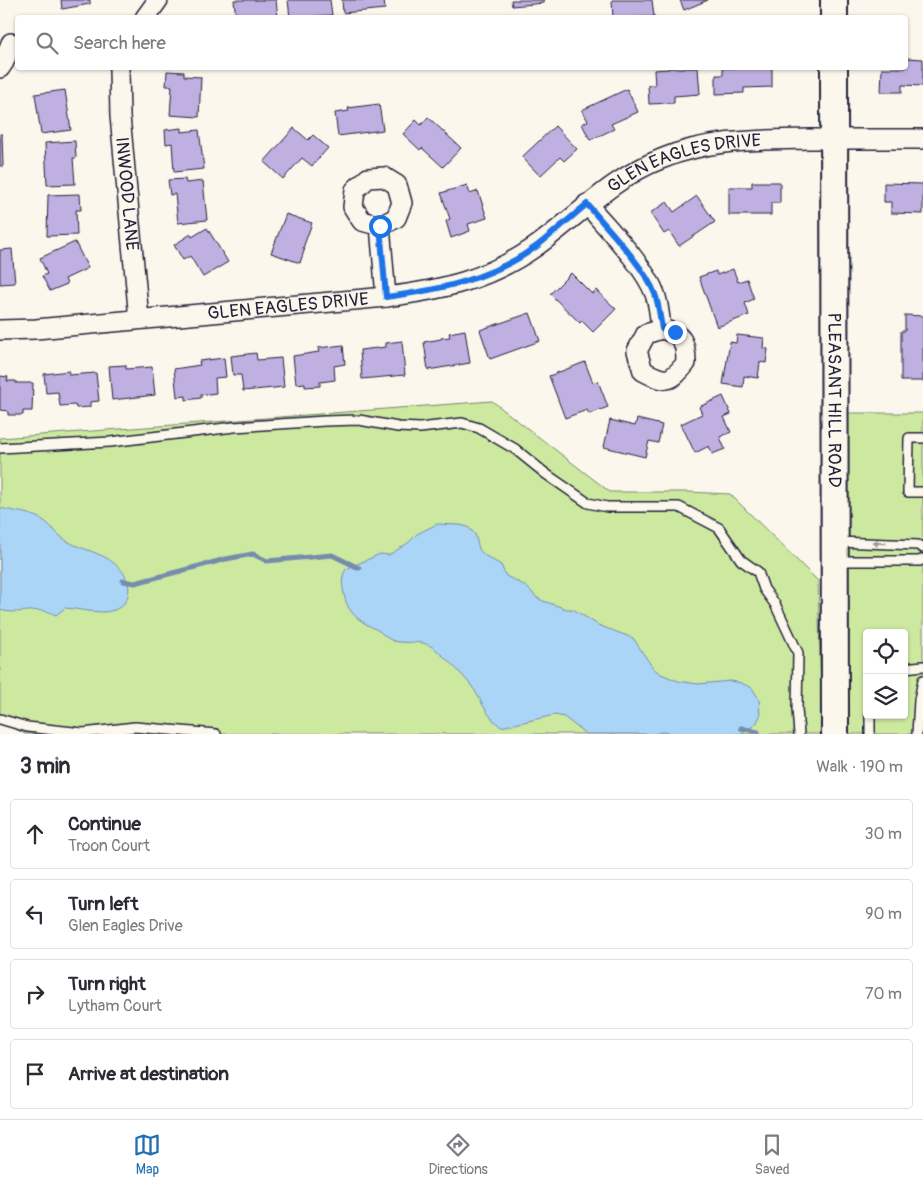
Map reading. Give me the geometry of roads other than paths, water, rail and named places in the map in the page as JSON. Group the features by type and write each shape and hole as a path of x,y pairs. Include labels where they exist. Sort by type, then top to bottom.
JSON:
{"street":[{"path":"147,15 158,0"},
{"path":"834,0 834,15"},
{"path":"0,68 4,62 9,42"},
{"name":"INWOOD LANE","path":"119,70 120,116 139,320"},
{"name":"PLEASANT HILL ROAD","path":"834,70 835,734"},
{"name":"GLEN EAGLES DRIVE","path":"0,330 36,329 139,320 386,297 431,291 460,284 502,267 536,246 587,204 638,169 667,156 706,145 747,140 923,139"},
{"path":"587,204 636,262 649,282 656,295 662,329"},
{"path":"380,226 386,297"}],"lane":[{"path":"0,448 110,442 234,427 325,421 359,420 398,428 420,428 462,422 479,428 516,449 546,474 588,503 607,508 679,508 719,528 741,560 758,572 764,589 775,604 798,653 797,709 799,734"},
{"path":"923,438 909,438 908,492 923,492"},
{"path":"834,552 918,544 923,548"},
{"path":"834,552 920,561 923,559"},
{"path":"908,668 923,666"},
{"path":"917,734 919,700 923,680"},
{"path":"0,719 27,727 83,733 135,727 216,734"},
{"path":"870,719 870,734"}],"water":[{"path":"0,508 37,517 67,541 110,560 122,571 126,578 129,586 126,601 113,610 103,612 65,608 56,615 43,611 7,612 0,610"},
{"path":"437,524 468,527 475,534 479,549 484,555 501,565 506,576 522,584 543,601 567,609 573,609 598,625 633,638 653,668 661,674 678,681 698,684 731,681 752,688 759,699 760,716 756,724 742,734 662,732 655,734 586,734 564,717 555,715 501,727 487,712 470,684 435,649 424,643 391,640 352,613 346,602 342,581 346,569 380,554 389,555 408,543 417,534"}],"waterway":[{"path":"123,581 135,583 226,559 253,554 267,561 332,555 359,568"},
{"path":"741,728 758,732"}]}
